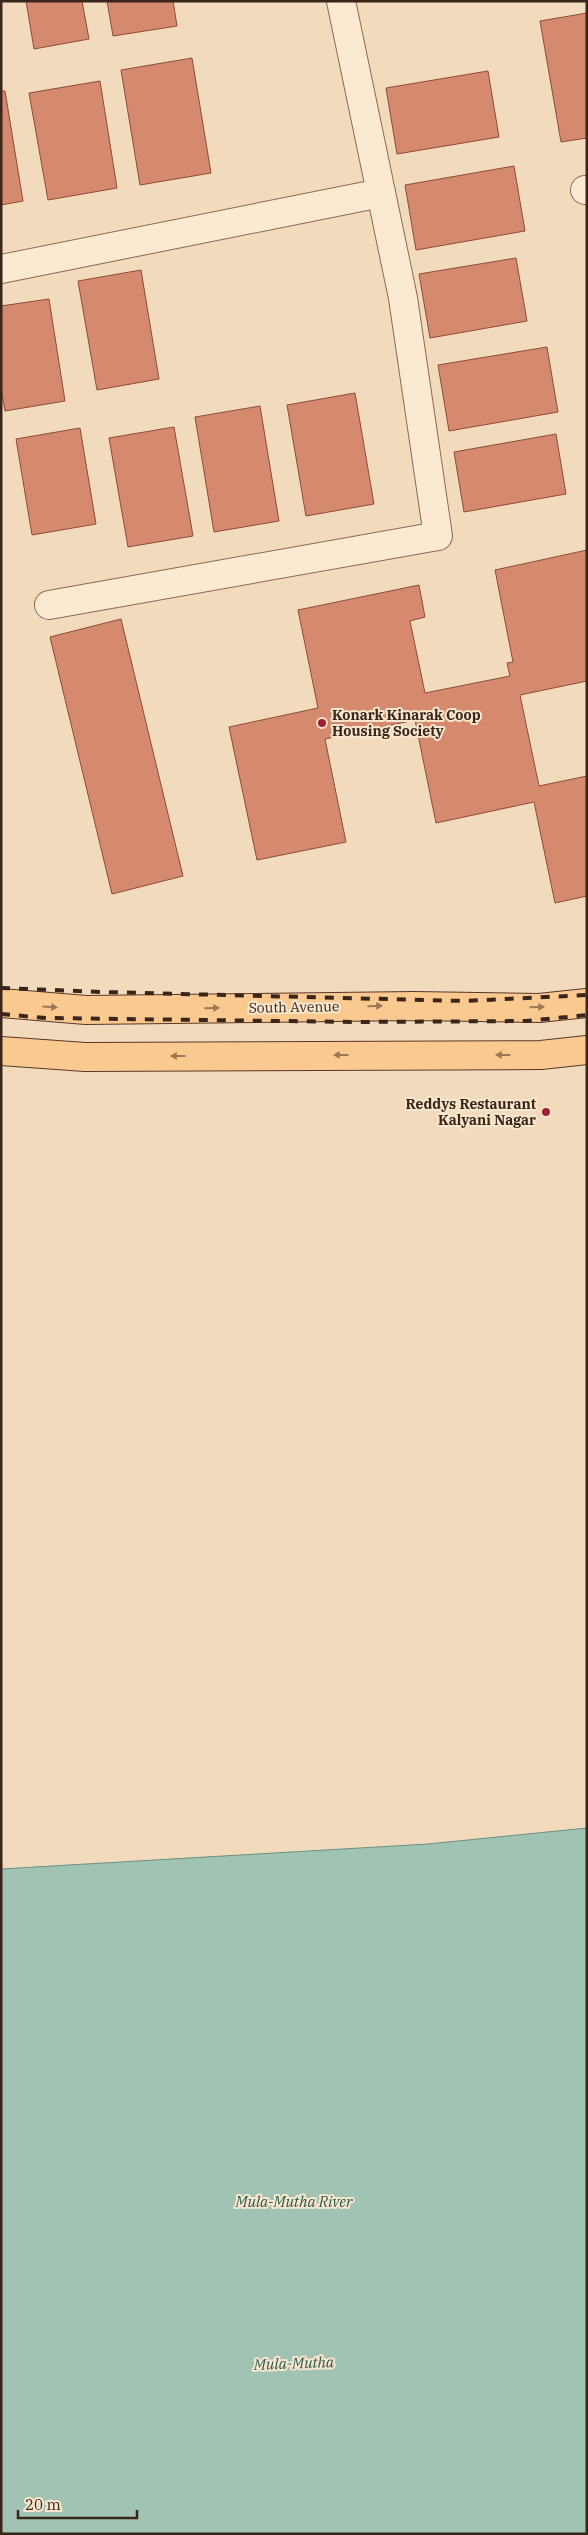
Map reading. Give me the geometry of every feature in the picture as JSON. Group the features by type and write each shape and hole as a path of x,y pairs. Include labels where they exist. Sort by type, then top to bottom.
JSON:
{"main road":[{"name":"South Avenue","path":"1,1004 86,1010 414,1006 539,1008 587,1003"},
{"path":"1,1051 85,1057 541,1055 587,1050"}],"street":[{"path":"49,605 438,536 403,298 341,1"},
{"path":"1,269 381,193"}],"water":[{"name":"Mula-Mutha River","path":"587,1828 587,2534 1,2534 1,1869 428,1844"}],"building":[{"path":"26,1 82,1 89,39 34,49"},
{"path":"107,1 173,1 177,26 113,36"},
{"path":"587,13 587,138 561,142 540,21"},
{"path":"192,58 211,173 140,185 121,70"},
{"path":"488,71 499,137 397,154 386,88"},
{"path":"100,81 117,188 48,200 29,93"},
{"path":"1,91 5,91 23,201 1,205"},
{"path":"514,166 525,231 416,250 405,185"},
{"path":"516,258 527,321 430,338 419,274"},
{"path":"141,270 159,379 97,390 78,281"},
{"path":"49,299 65,401 5,411 1,389 1,306"},
{"path":"547,347 558,412 449,431 438,365"},
{"path":"355,393 374,504 306,516 287,405"},
{"path":"260,406 279,521 214,532 195,417"},
{"path":"174,427 193,536 128,547 109,438"},
{"path":"80,428 96,524 32,535 16,439"},
{"path":"556,434 566,494 464,512 454,452"},
{"name":"Konark Kinarak Coop Housing Society","path":"587,550 587,681 520,695 539,786 587,776 587,896 555,903 534,802 436,823 415,720 325,739 346,842 257,860 229,727 318,708 298,610 419,585 425,617 410,621 425,693 510,676 507,663 513,662 495,570"},
{"path":"121,619 183,876 112,894 50,637"}],"railway":[{"path":"1,988 465,1001 587,995"},
{"path":"1,1014 46,1018 357,1022 526,1021 587,1015"}],"place":[{"name":"Konark Kinarak Coop Housing Society","path":"322,723"},
{"name":"Reddys Restaurant Kalyani Nagar","path":"546,1112"}],"water label":[{"name":"Mula-Mutha","path":"294,2363"}]}
